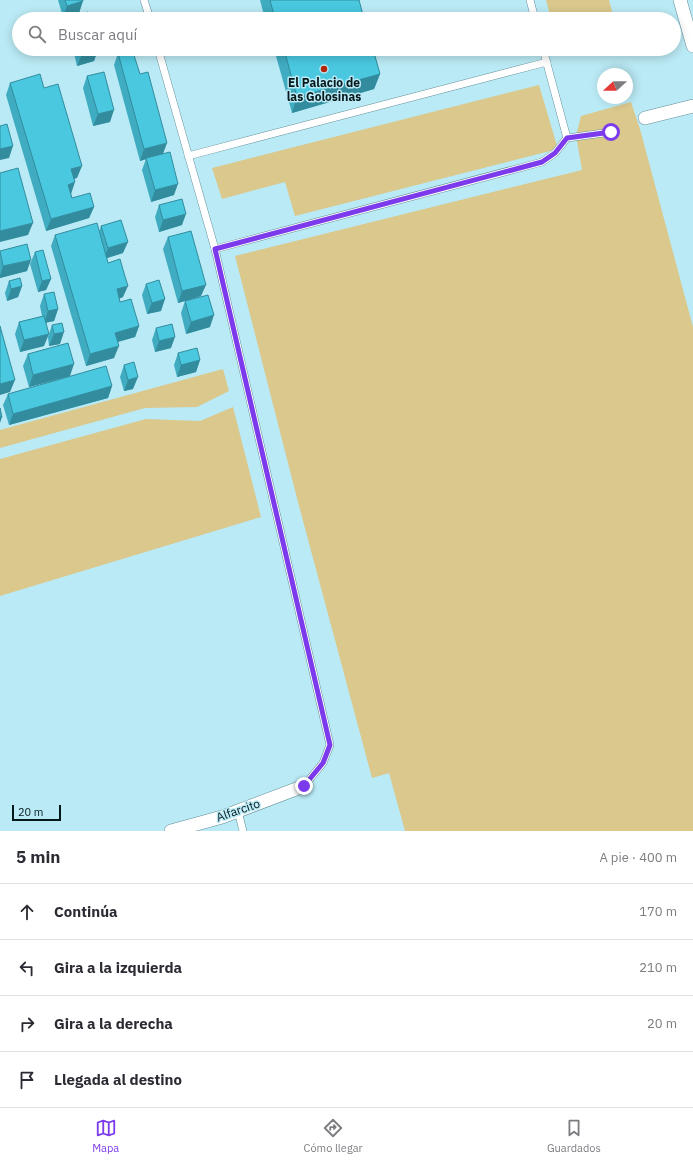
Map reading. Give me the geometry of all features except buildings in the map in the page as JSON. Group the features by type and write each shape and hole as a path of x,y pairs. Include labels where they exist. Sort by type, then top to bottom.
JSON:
{"street":[{"path":"680,0 693,46"},
{"path":"645,118 693,106"},
{"name":"Alfarcito","path":"170,831 222,817 304,786"}],"lane":[{"path":"144,0 148,12"},
{"path":"530,0 533,12"},
{"path":"160,56 215,249 330,745 323,763 304,786"},
{"path":"545,56 567,138"},
{"path":"188,156 547,62"},
{"path":"215,249 542,162 555,153 567,138 611,132"},
{"path":"238,811 243,831"}],"shaded area":[{"path":"546,0 609,0 612,12 549,12"},
{"path":"539,85 558,149 295,216 285,182 222,199 212,168"},
{"path":"624,104 632,104 640,129 693,327 693,831 405,831 389,773 372,778 299,506 235,256 582,170 576,136 581,116"},
{"path":"223,369 229,391 197,407 145,408 0,448 0,430"},
{"path":"233,407 261,517 0,596 0,459 146,419 200,421"}],"place":[{"name":"El Palacio de las Golosinas","path":"324,69"}],"route":[{"path":"304,786 323,763 330,745 215,249 542,162 555,153 567,138 611,132"}]}
